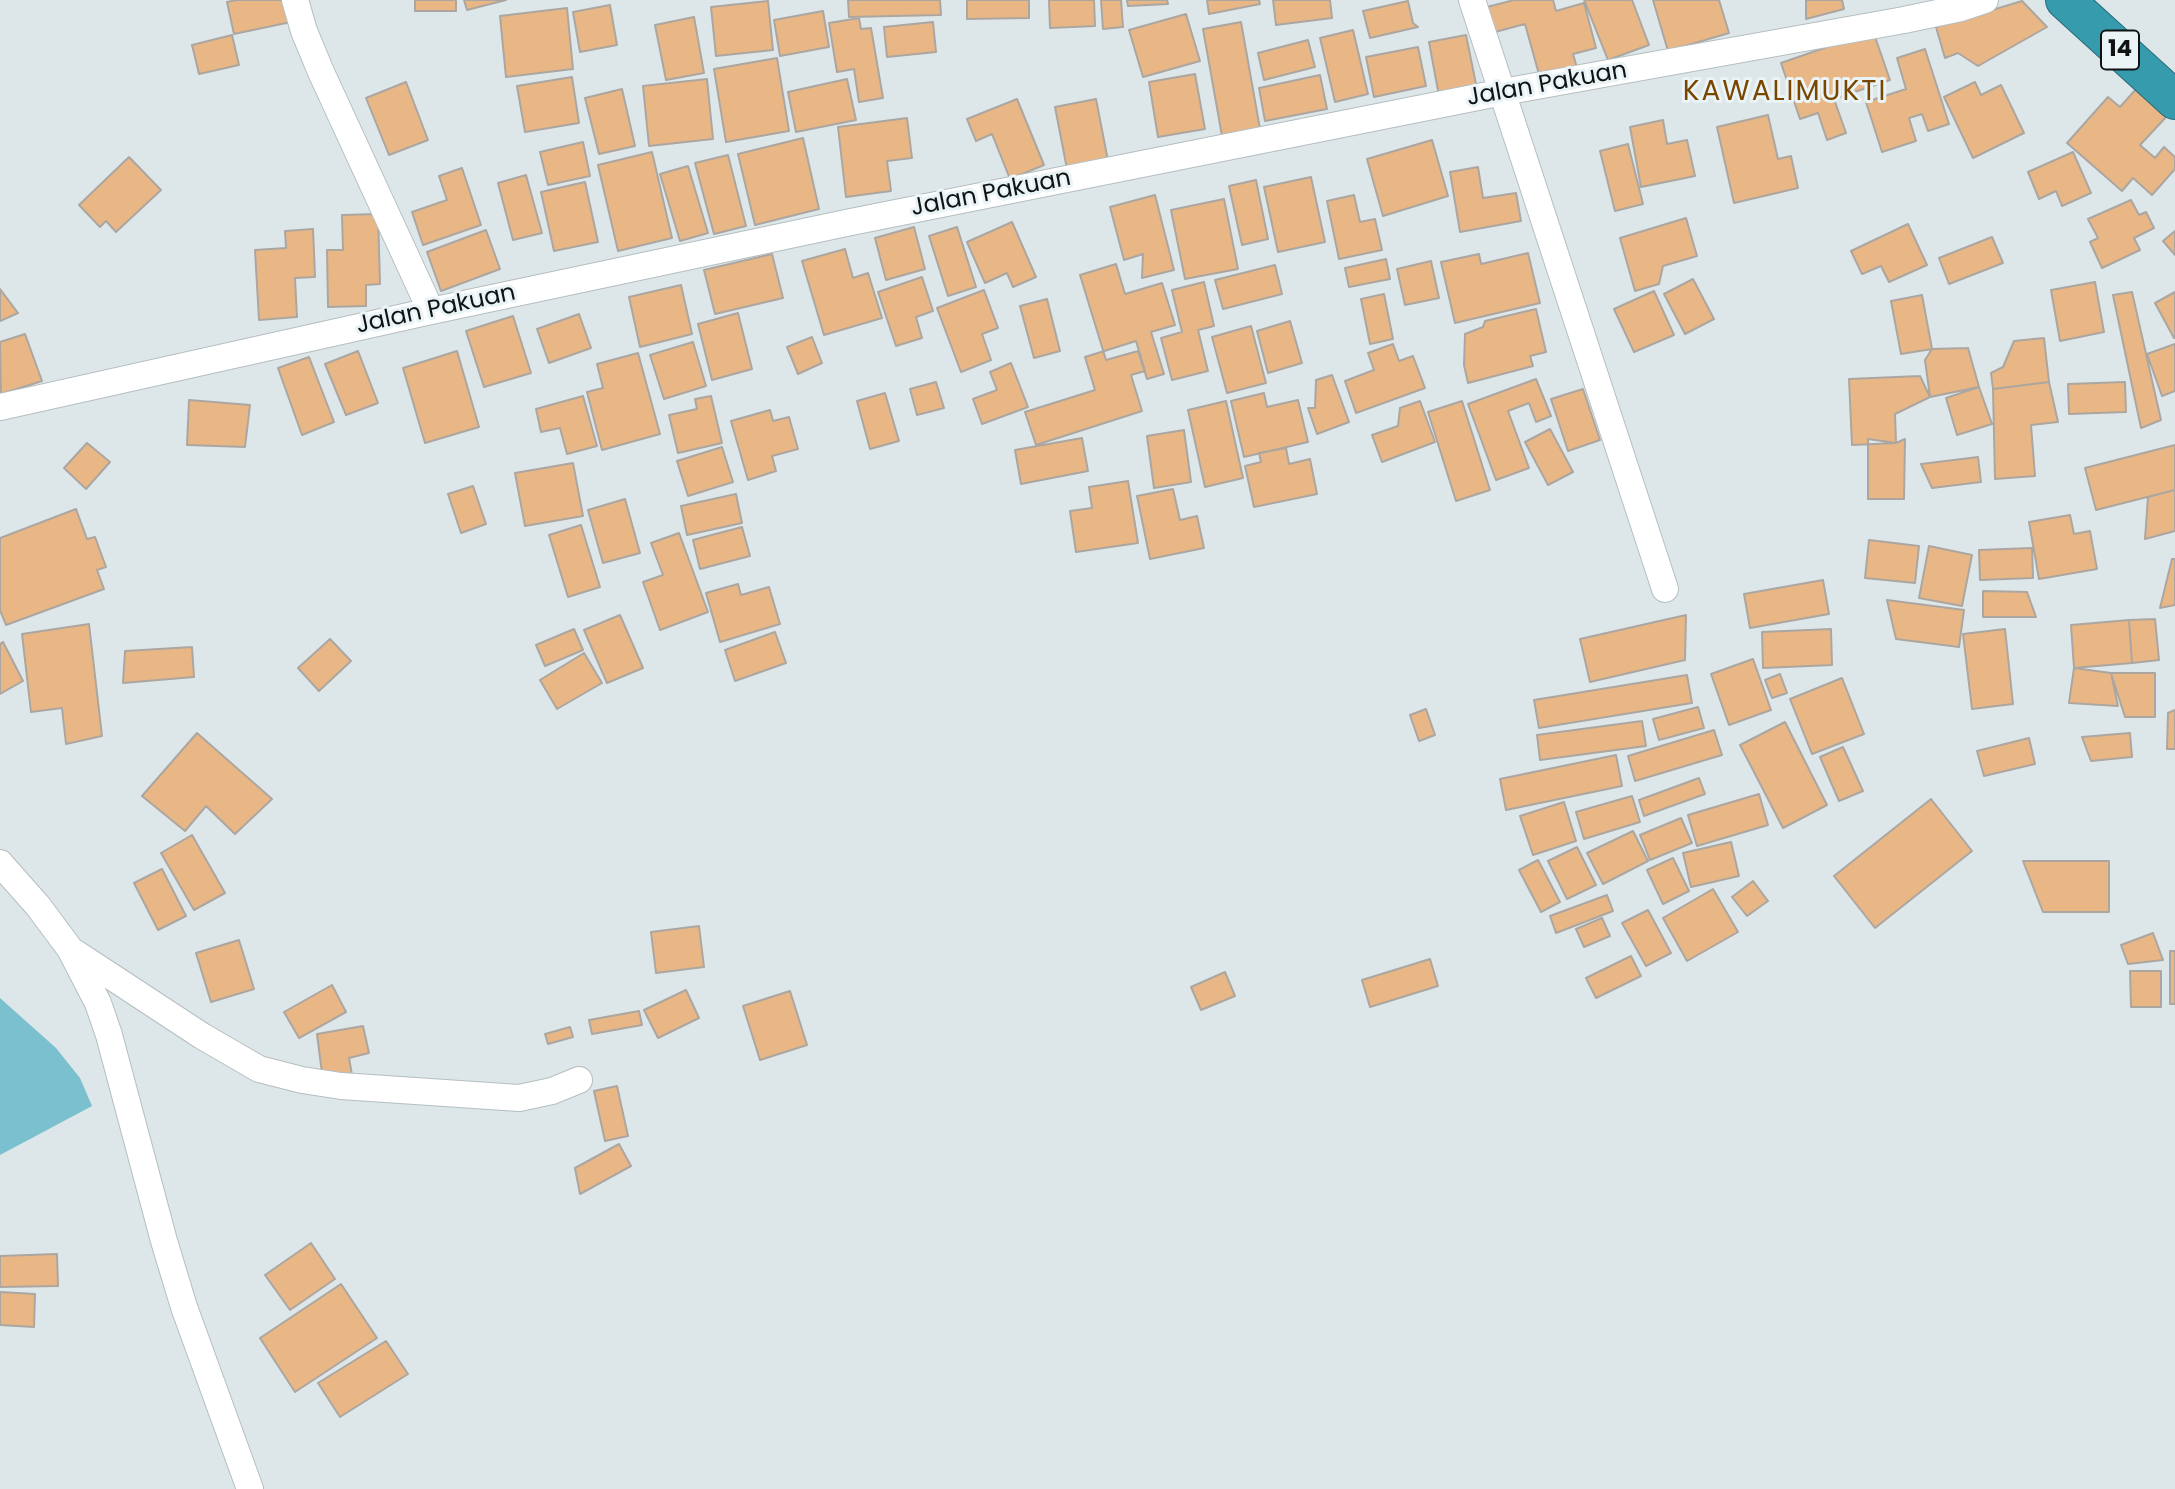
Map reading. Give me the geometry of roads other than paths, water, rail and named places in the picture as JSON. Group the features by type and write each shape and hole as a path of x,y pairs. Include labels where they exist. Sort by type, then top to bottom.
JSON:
{"highway":[{"name":"14","path":"2065,0 2175,100"}],"street":[{"path":"295,0 304,32 321,72 431,311"},
{"path":"1472,0 1665,589"},
{"name":"Jalan Pakuan","path":"0,407 431,311 850,222 1503,92 1904,20 1985,0"},
{"path":"0,863 38,906 70,949 98,1003 184,1307 250,1489"},
{"path":"70,949 202,1037 258,1069 341,1086 519,1098 552,1091 579,1080"}],"district":[{"name":"KAWALIMUKTI","path":"1785,93"}]}
